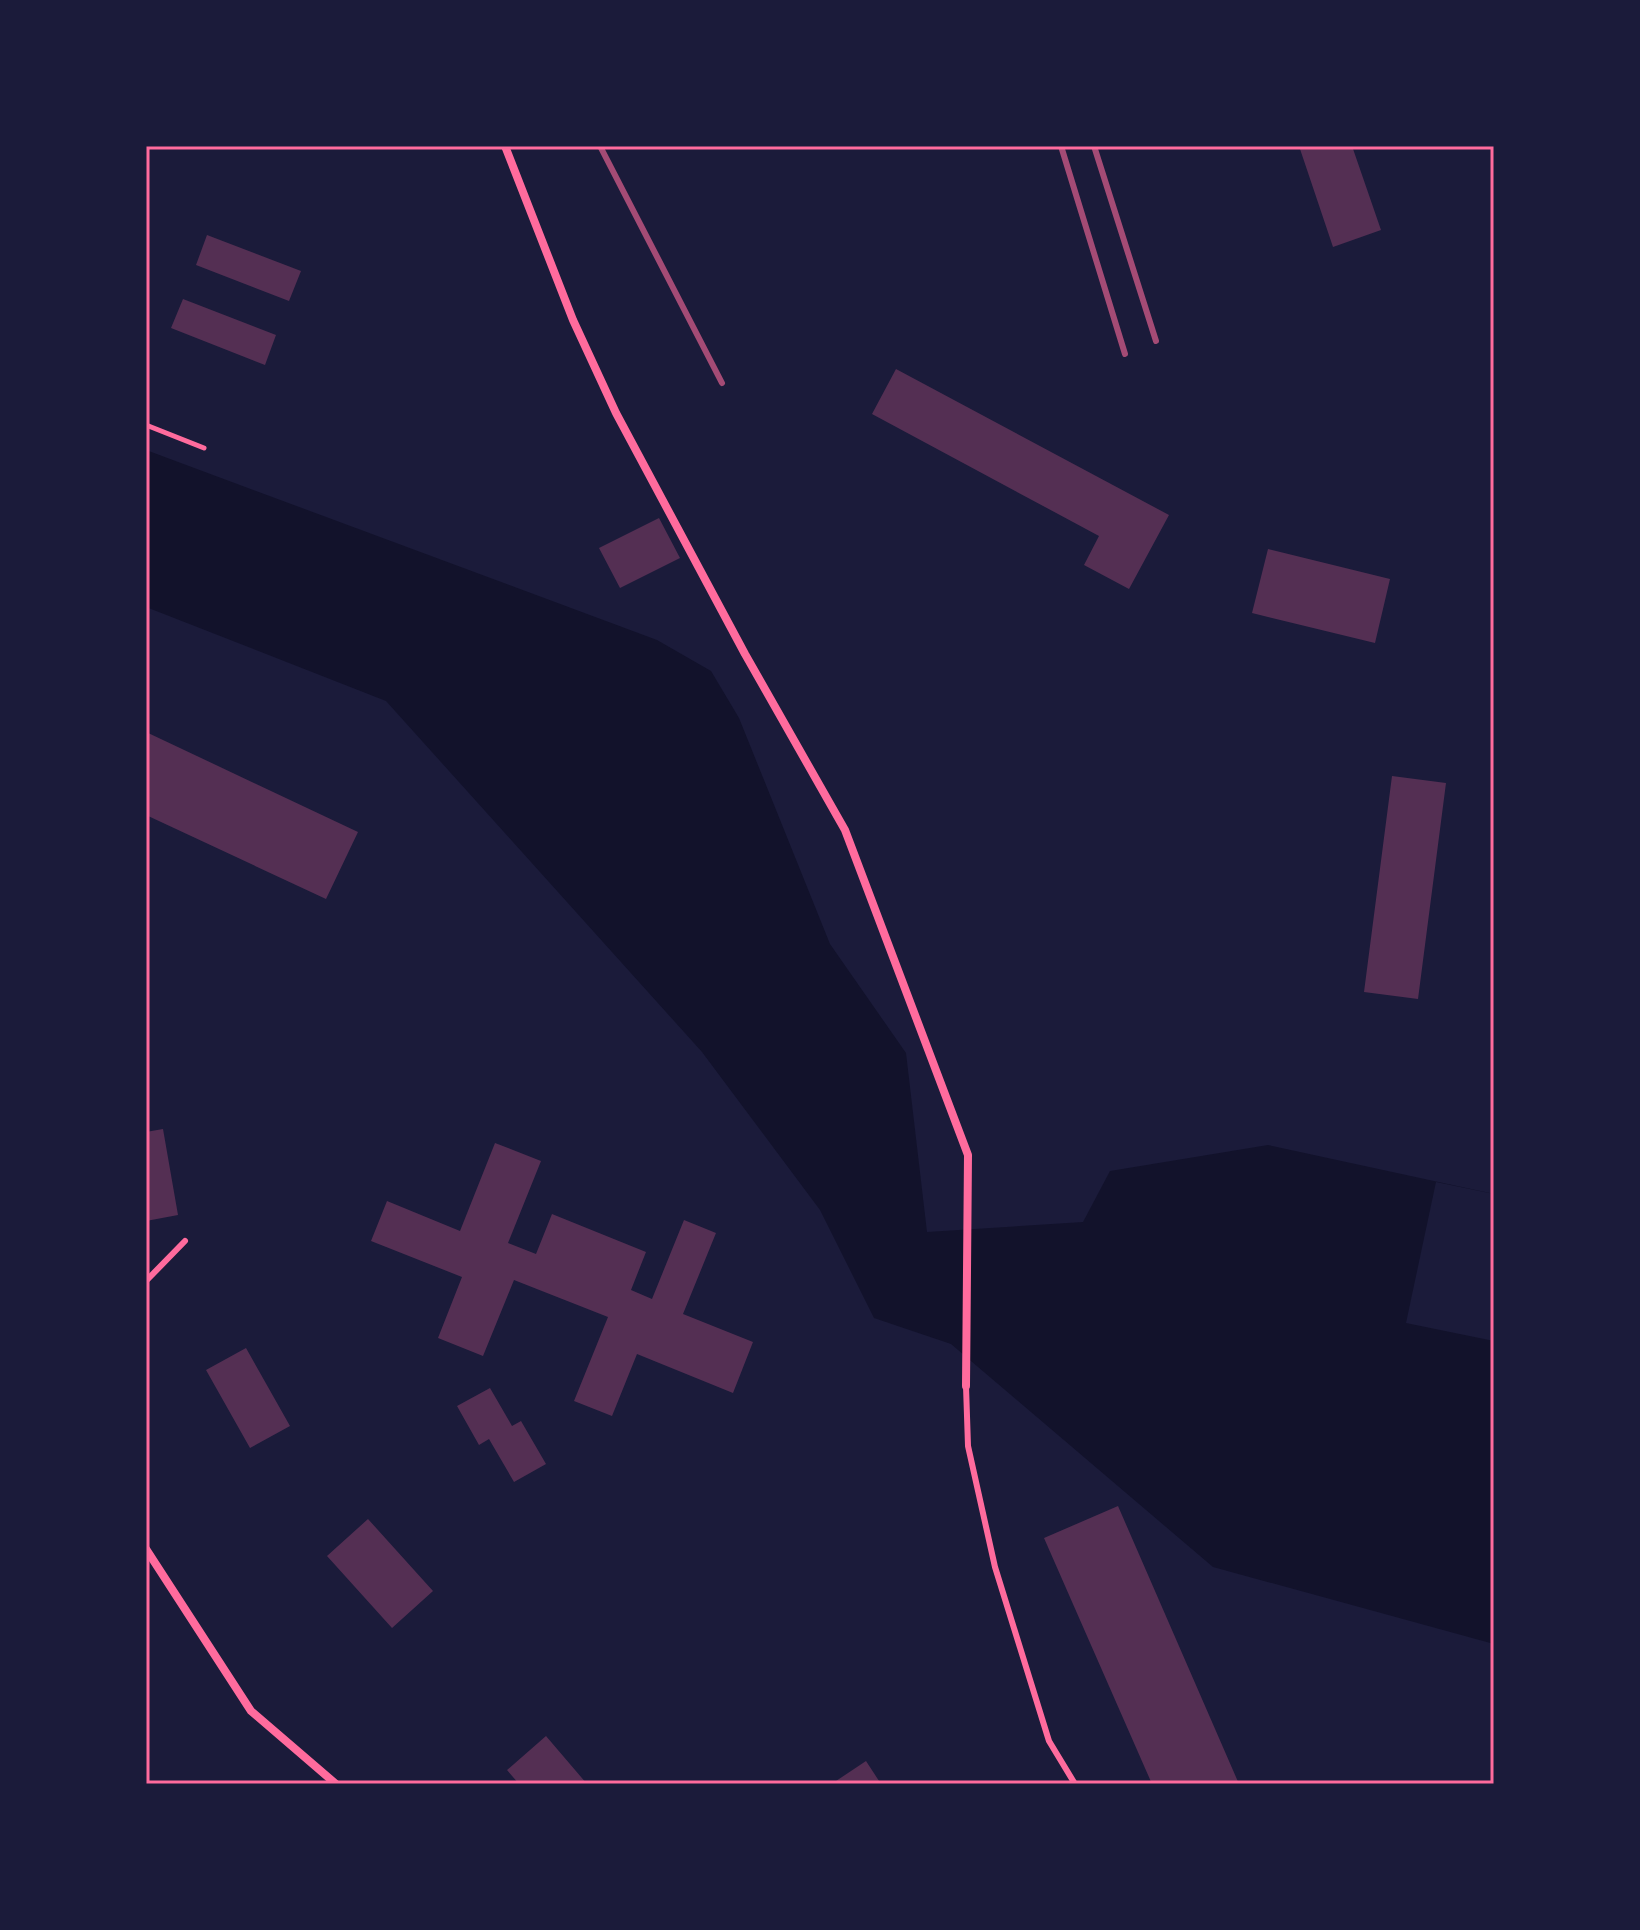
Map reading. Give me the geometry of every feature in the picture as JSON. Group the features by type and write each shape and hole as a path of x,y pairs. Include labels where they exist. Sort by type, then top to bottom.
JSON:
{"street":[{"path":"505,146 573,320 616,413 745,654 845,830 968,1155 966,1386"},
{"path":"146,1549 251,1711 336,1784"}],"lane":[{"path":"146,1281 185,1241"},
{"path":"966,1386 968,1446 995,1567 1049,1741 1075,1784"}],"path":[{"path":"146,425 204,448"}],"shaded area":[{"path":"146,450 657,640 711,671 739,718 830,944 906,1053 927,1232 1083,1222 1110,1171 1268,1145 1494,1194 1494,1644 1213,1567 951,1344 874,1318 820,1210 702,1052 386,701 146,607"}],"pier":[{"path":"1436,1182 1494,1194 1494,1341 1406,1323"}],"building":[{"path":"1299,146 1352,146 1381,230 1333,247"},
{"path":"207,235 301,271 289,301 196,265"},
{"path":"183,299 276,335 265,365 171,328"},
{"path":"896,369 1169,515 1129,589 1084,565 1099,536 872,414"},
{"path":"659,518 680,558 620,588 599,548"},
{"path":"1268,549 1390,579 1375,643 1252,613"},
{"path":"146,732 358,832 326,899 146,815"},
{"path":"1392,776 1446,783 1418,999 1364,992"},
{"path":"163,1129 178,1215 146,1221 146,1132"},
{"path":"495,1143 541,1161 508,1243 536,1254 552,1214 646,1252 631,1290 652,1299 684,1220 716,1233 683,1314 753,1342 733,1393 637,1354 612,1416 574,1401 608,1317 514,1280 483,1356 438,1338 462,1277 371,1241 387,1201 460,1231"},
{"path":"246,1348 290,1426 250,1448 206,1370"},
{"path":"490,1388 512,1426 521,1421 546,1464 514,1482 489,1439 479,1445 457,1406"},
{"path":"1118,1506 1239,1784 1152,1784 1044,1538"},
{"path":"368,1519 433,1591 392,1628 327,1556"},
{"path":"546,1736 587,1784 519,1784 507,1770"},
{"path":"866,1761 881,1784 838,1784 836,1781"}],"railway":[{"path":"600,146 722,383"},
{"path":"1061,146 1125,354"},
{"path":"1094,146 1156,341"}]}
